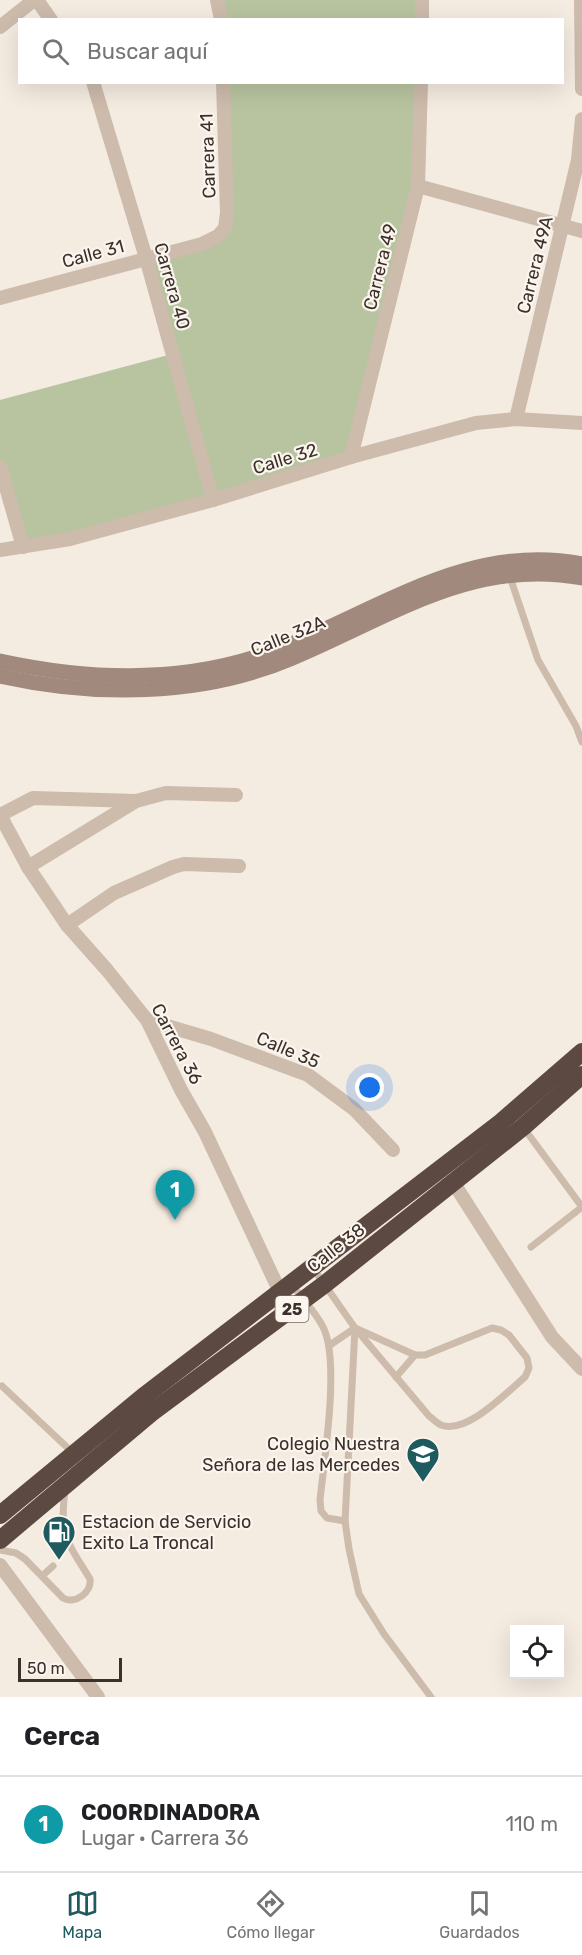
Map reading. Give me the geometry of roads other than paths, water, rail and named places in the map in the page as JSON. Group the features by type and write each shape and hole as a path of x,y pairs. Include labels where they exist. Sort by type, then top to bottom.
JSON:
{"highway":[{"name":"Calle 38","path":"4,1505 74,1454 143,1397 500,1124 582,1052"},
{"name":"Calle 38","path":"0,1540 151,1413 325,1284 523,1127 582,1075"}],"main road":[{"name":"Calle 32A","path":"0,661 79,674 127,675 195,670 254,657 284,647 450,573 508,561 538,560 582,564"},
{"name":"Calle 32A","path":"0,676 72,688 127,690 218,680 289,660 422,598 453,586 509,574 582,578"}],"street":[{"path":"0,27 35,0 49,18"},
{"path":"218,0 221,18"},
{"path":"422,0 422,18"},
{"path":"581,0 582,89"},
{"name":"Carrera 40","path":"94,84 146,258 213,500"},
{"name":"Carrera 41","path":"223,84 228,194 225,228"},
{"name":"Carrera 49","path":"351,457 418,186 420,84"},
{"name":"Carrera 49A","path":"516,419 578,160 582,119"},
{"path":"418,186 582,231"},
{"name":"Calle 31","path":"0,298 202,244 218,236 225,228"},
{"name":"Calle 32","path":"0,550 70,539 476,423 516,419 582,423"},
{"path":"0,465 23,547"},
{"path":"28,867 136,801 166,793 236,795"},
{"path":"0,815 33,798 136,801"},
{"name":"Carrera 36","path":"0,815 28,867 67,925 107,969 147,1020 181,1090 285,1288 297,1305"},
{"path":"67,925 114,893 174,867 184,864 239,866"},
{"name":"Calle 35","path":"147,1020 211,1039 308,1075 354,1109 393,1150"},
{"path":"453,1182 552,1337 582,1370"},
{"path":"0,1565 98,1696"}],"lane":[{"path":"509,574 538,660 576,726 582,742"},
{"path":"523,1127 582,1207 531,1247"},
{"path":"313,1268 355,1328 429,1416 441,1425 454,1427 468,1423 525,1377 529,1368 526,1358 509,1335 501,1329 492,1328 425,1355 414,1355 355,1328"},
{"path":"297,1305 322,1325 330,1344 331,1380 320,1500 321,1511 327,1518 345,1521"},
{"path":"330,1344 355,1328"},
{"path":"355,1328 345,1521 349,1549 359,1594 384,1634 431,1697"},
{"path":"396,1377 414,1355"},
{"path":"2,1386 74,1454"},
{"path":"0,1550 16,1553 25,1559 68,1601 74,1601 89,1590 90,1579 66,1540 62,1527 65,1484"},
{"path":"65,1556 72,1550"},
{"path":"42,1576 53,1566"}],"place":[{"name":"COORDINADORA","path":"175,1220"},
{"name":"Colegio Nuestra Señora de las Mercedes","path":"423,1483"},
{"name":"Estacion de Servicio Exito La Troncal","path":"59,1561"}]}
